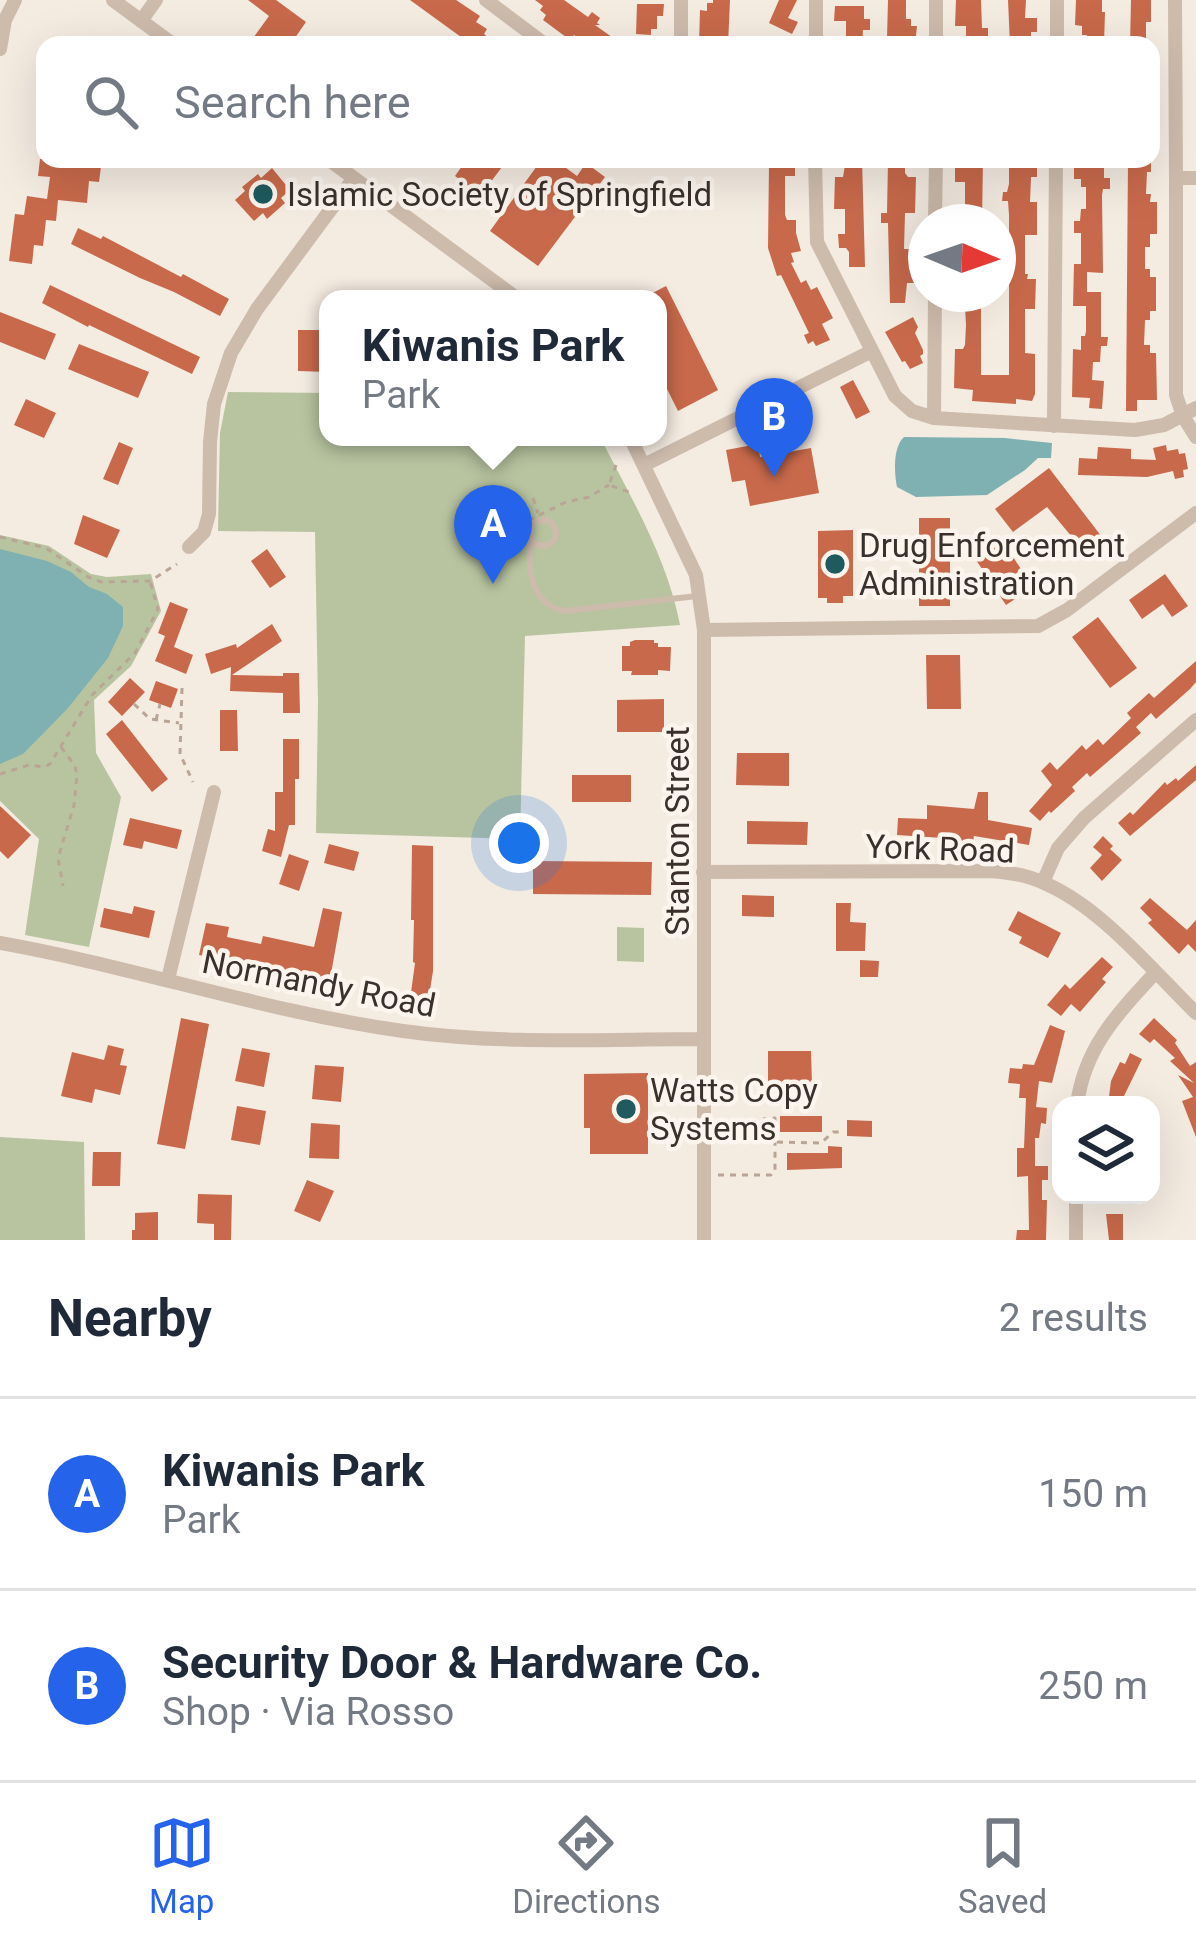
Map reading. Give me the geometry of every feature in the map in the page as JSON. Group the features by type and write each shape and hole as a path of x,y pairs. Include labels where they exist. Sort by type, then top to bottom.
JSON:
{"street":[{"path":"0,49 5,20 15,0"},
{"path":"112,0 162,36"},
{"path":"141,21 157,0"},
{"path":"485,0 534,36"},
{"path":"680,36 681,0"},
{"path":"816,0 816,36"},
{"path":"936,0 936,36"},
{"path":"1057,0 1057,36"},
{"path":"1175,0 1176,394 1190,412 1196,437"},
{"path":"340,168 506,290"},
{"path":"815,168 817,242 900,402 912,411 934,418 1135,430 1164,425 1190,412"},
{"path":"935,204 936,168"},
{"path":"1054,426 1056,168"},
{"path":"189,547 205,532 209,514 214,404 231,353 257,309 354,178"},
{"path":"1176,178 1196,178"},
{"path":"934,418 935,312"},
{"path":"644,465 872,351"},
{"name":"Stanton Street","path":"634,446 684,546 700,596 704,630 704,1240"},
{"path":"704,630 1038,626 1067,610 1196,513"},
{"path":"1043,882 1058,848 1084,818 1196,720"},
{"path":"168,979 214,792"},
{"name":"York Road","path":"703,872 988,871 1043,882 1073,898 1196,1013"},
{"name":"Normandy Road","path":"0,943 355,1024 452,1037 704,1039"},
{"path":"1079,1096 1084,1069 1099,1038 1155,973"},
{"path":"1076,1204 1076,1240"}],"lane":[{"path":"531,536 544,546 555,538 556,530 549,521 541,520 531,528 529,556 535,588 553,609 700,596"}],"path":[{"path":"515,552 517,533 527,521 609,485 616,465"},
{"path":"609,485 629,492"},
{"path":"533,498 538,515"},
{"path":"0,537 46,548 101,582 149,581 176,564"},
{"path":"0,774 50,764 92,695 135,653 158,610 149,581"},
{"path":"182,688 180,754 193,782"},
{"path":"134,704 150,719 181,723"},
{"path":"156,720 160,704"},
{"path":"60,745 76,769 74,805 58,858 63,886"},
{"path":"718,1175 771,1175 775,1171 775,1118 764,1119"},
{"path":"775,1142 821,1143 832,1132 842,1132"}],"green space":[{"path":"228,392 319,393 319,446 605,446 657,552 680,625 525,636 520,839 316,833 315,532 218,531 220,433"},
{"path":"0,535 49,546 91,574 151,574 161,611 131,666 94,700 96,753 121,797 89,947 25,935 39,839 0,801"},
{"path":"617,927 644,928 644,962 617,961"},
{"path":"0,1137 84,1142 85,1240 0,1240"}],"water":[{"path":"904,437 1052,443 1051,458 1038,458 987,495 916,497 897,487 896,453"},
{"path":"0,549 47,561 107,594 123,607 123,626 108,658 68,708 23,754 0,764"}],"building":[{"path":"248,0 276,0 306,22 296,36 255,36 269,16"},
{"path":"410,0 456,0 480,16 476,22 487,29 486,36 460,36"},
{"path":"535,0 564,0 588,17 592,12 600,18 600,25 595,25 610,36 565,36 543,20 543,6"},
{"path":"730,0 728,36 699,36 700,10 707,11 707,3"},
{"path":"779,0 797,0 788,18 798,22 792,34 769,23"},
{"path":"888,0 906,0 906,19 917,26 916,36 887,36"},
{"path":"956,0 981,0 982,28 988,28 988,36 966,36 966,26 955,26"},
{"path":"1008,0 1026,0 1025,18 1037,18 1037,32 1010,36"},
{"path":"1076,0 1102,0 1104,36 1082,35 1082,26 1075,25"},
{"path":"1131,0 1151,0 1146,36 1130,36"},
{"path":"637,4 664,4 663,16 657,16 657,29 651,29 651,35 636,34"},
{"path":"835,6 864,6 870,30 863,30 863,36 846,36 846,21 834,21"},
{"path":"39,168 101,168 99,182 89,181 87,203 58,200 56,221 46,220 43,246 34,245 32,264 9,261 15,214 24,215 27,196 47,199 50,177 38,176"},
{"path":"272,168 290,190 281,198 285,203 267,219 263,213 254,221 235,200 245,191 242,187"},
{"path":"461,168 501,168 481,195 455,176"},
{"path":"536,168 566,168 577,176 583,168 593,168 605,177 538,266 490,231"},
{"path":"769,168 795,168 795,176 785,176 785,215 787,220 796,220 801,251 791,253 791,263 801,283 806,280 811,290 817,287 833,318 822,324 830,340 808,344 804,335 809,333 781,275 777,276 768,248"},
{"path":"844,168 862,168 865,267 849,267 849,252 839,248 838,234 845,234 845,209 834,209 835,177 843,177"},
{"path":"888,168 905,168 908,177 916,177 915,204 908,204 905,213 905,303 890,303 888,223 881,223 881,213 887,213"},
{"path":"955,168 983,168 982,204 965,204 965,182 955,182"},
{"path":"1009,168 1037,168 1037,177 1031,177 1030,202 1037,202 1037,235 1025,235 1025,274 1027,279 1036,279 1035,309 1025,309 1025,353 1035,354 1035,394 1032,401 1016,399 1016,404 972,401 973,390 954,388 955,349 965,345 965,312 981,312 981,375 1009,375 1009,312 1016,312 1016,204 1002,201"},
{"path":"1074,168 1104,168 1104,178 1110,178 1110,189 1103,189 1102,195 1103,273 1087,272 1087,292 1101,292 1101,337 1108,337 1107,346 1101,346 1100,362 1093,362 1092,380 1104,381 1102,409 1089,408 1090,398 1072,397 1073,349 1081,350 1086,331 1086,306 1073,306 1074,264 1081,264 1081,233 1074,233 1074,221 1080,221 1081,209 1086,209 1086,187 1081,187 1081,179 1074,179"},
{"path":"1128,168 1151,168 1146,194 1151,194 1150,202 1157,202 1157,234 1150,234 1150,247 1145,247 1145,269 1156,277 1156,311 1150,311 1150,320 1145,320 1144,345 1156,353 1157,400 1137,400 1137,411 1126,411"},
{"path":"78,228 229,299 220,316 71,244"},
{"path":"50,285 200,357 192,374 42,303"},
{"path":"666,286 718,390 678,411 667,389 667,290 658,290"},
{"path":"0,312 56,334 45,360 0,342"},
{"path":"913,317 923,363 910,369 885,332"},
{"path":"298,330 319,330 319,372 298,371"},
{"path":"79,344 149,372 138,398 68,369"},
{"path":"853,380 870,412 856,419 840,387"},
{"path":"26,399 56,413 44,438 14,425"},
{"path":"119,442 133,448 118,485 103,479"},
{"path":"758,444 760,457 811,448 819,493 750,506 745,480 732,482 726,450"},
{"path":"1166,445 1167,451 1185,453 1188,469 1183,470 1184,477 1175,479 1173,471 1147,477 1078,475 1079,458 1097,459 1098,447 1131,449 1131,459 1156,460 1153,448"},
{"path":"1049,468 1105,541 1087,555 1047,507 1013,532 995,509"},
{"path":"83,515 120,530 107,558 74,544"},
{"path":"919,518 950,518 950,606 919,606"},
{"path":"853,530 853,596 843,596 843,603 827,603 827,598 818,598 818,531"},
{"path":"1003,542 1033,587 1006,605 976,560"},
{"path":"267,549 286,577 270,588 251,561"},
{"path":"1165,574 1188,606 1172,617 1163,604 1142,619 1129,600"},
{"path":"170,602 188,609 174,647 193,655 186,674 155,661 165,636 158,633"},
{"path":"1098,617 1137,668 1110,688 1072,637"},
{"path":"272,624 282,641 232,675 299,673 300,713 283,713 283,693 230,691 231,667 211,674 205,654 236,644 237,648"},
{"path":"654,640 658,647 671,647 670,671 631,675 632,671 622,671 622,646"},
{"path":"926,655 960,655 961,709 927,709"},
{"path":"1196,661 1196,682 1190,689 1156,719 1151,713 1136,727 1141,733 1090,777 1087,773 1051,813 1040,821 1029,811 1052,785 1041,771 1050,762 1057,770 1082,745 1086,750 1098,739 1103,745 1149,693 1154,698"},
{"path":"130,678 145,692 122,716 108,702"},
{"path":"156,681 178,689 171,708 149,700"},
{"path":"664,699 664,732 617,732 617,700"},
{"path":"220,710 237,710 238,751 220,751"},
{"path":"122,720 168,779 152,792 106,734"},
{"path":"283,739 299,739 299,779 295,779 295,825 289,825 281,857 262,851 268,829 275,831 275,792 283,792"},
{"path":"737,753 789,753 789,786 736,785"},
{"path":"1196,765 1196,780 1130,836 1118,823 1130,812 1133,815 1165,782 1178,781"},
{"path":"572,775 631,775 631,802 572,802"},
{"path":"978,792 988,792 988,820 1032,828 1029,845 974,836 973,842 958,842 897,835 898,818 927,819 927,805 974,809"},
{"path":"0,806 31,835 8,859 0,851"},
{"path":"130,818 182,830 177,849 144,841 142,849 123,845"},
{"path":"747,821 808,822 807,845 747,844"},
{"path":"1103,836 1122,860 1102,881 1090,868 1102,855 1093,847"},
{"path":"329,844 359,852 354,871 324,863"},
{"path":"412,845 433,846 433,971 428,1003 410,1000 415,963"},
{"path":"289,854 309,861 299,891 279,884"},
{"path":"533,861 652,862 651,895 533,894"},
{"path":"742,895 774,896 774,917 742,916"},
{"path":"1150,898 1187,930 1196,920 1196,952 1188,944 1179,954 1148,923 1152,920 1140,908"},
{"path":"836,903 851,903 850,922 866,923 865,951 836,951"},
{"path":"134,906 155,911 149,938 100,927 104,908 132,914"},
{"path":"323,908 342,912 329,985 199,955 206,923 229,927 227,937 261,944 263,936 314,947"},
{"path":"1018,911 1061,933 1048,958 1019,943 1022,937 1008,930"},
{"path":"1102,957 1113,967 1080,1012 1071,1004 1061,1016 1047,1005 1065,984 1070,989"},
{"path":"860,960 879,961 878,977 860,977"},
{"path":"181,1018 209,1024 185,1149 157,1144"},
{"path":"1154,1018 1177,1040 1190,1066 1196,1062 1196,1137 1182,1101 1193,1097 1178,1075 1194,1083 1154,1039 1150,1043 1139,1034"},
{"path":"1050,1025 1065,1031 1052,1083 1039,1081 1036,1107 1047,1108 1046,1124 1041,1123 1039,1138 1035,1138 1035,1166 1048,1166 1048,1180 1042,1180 1042,1200 1047,1200 1046,1240 1016,1240 1017,1230 1029,1230 1028,1176 1017,1177 1017,1148 1024,1148 1026,1098 1019,1098 1020,1084 1008,1083 1010,1068 1034,1065"},
{"path":"108,1045 124,1049 120,1065 127,1066 120,1095 95,1089 92,1103 61,1096 72,1052 104,1060"},
{"path":"242,1048 270,1053 264,1087 235,1081"},
{"path":"768,1051 811,1051 812,1085 768,1085"},
{"path":"1130,1053 1142,1059 1124,1096 1109,1096 1120,1062 1125,1064"},
{"path":"315,1065 344,1067 341,1102 312,1099"},
{"path":"648,1073 648,1154 590,1154 590,1128 584,1128 584,1074"},
{"path":"237,1106 266,1111 260,1145 231,1140"},
{"path":"780,1116 822,1116 822,1132 780,1132"},
{"path":"847,1120 872,1121 872,1137 847,1136"},
{"path":"311,1123 340,1125 339,1159 309,1158"},
{"path":"828,1146 842,1147 842,1168 787,1170 787,1153 828,1153"},
{"path":"93,1152 121,1152 120,1186 92,1186"},
{"path":"307,1180 334,1191 320,1222 294,1211"},
{"path":"198,1194 232,1195 231,1240 214,1240 214,1224 197,1223"},
{"path":"158,1212 158,1240 132,1240 135,1213"},
{"path":"1106,1214 1123,1214 1123,1240 1109,1240"}],"place":[{"name":"Islamic Society of Springfield","path":"263,194"},
{"name":"Security Door & Hardware Co.","path":"774,477"},
{"name":"Drug Enforcement Administration","path":"835,564"},
{"name":"Kiwanis Park","path":"493,584"},
{"name":"Watts Copy Systems","path":"626,1109"}]}
